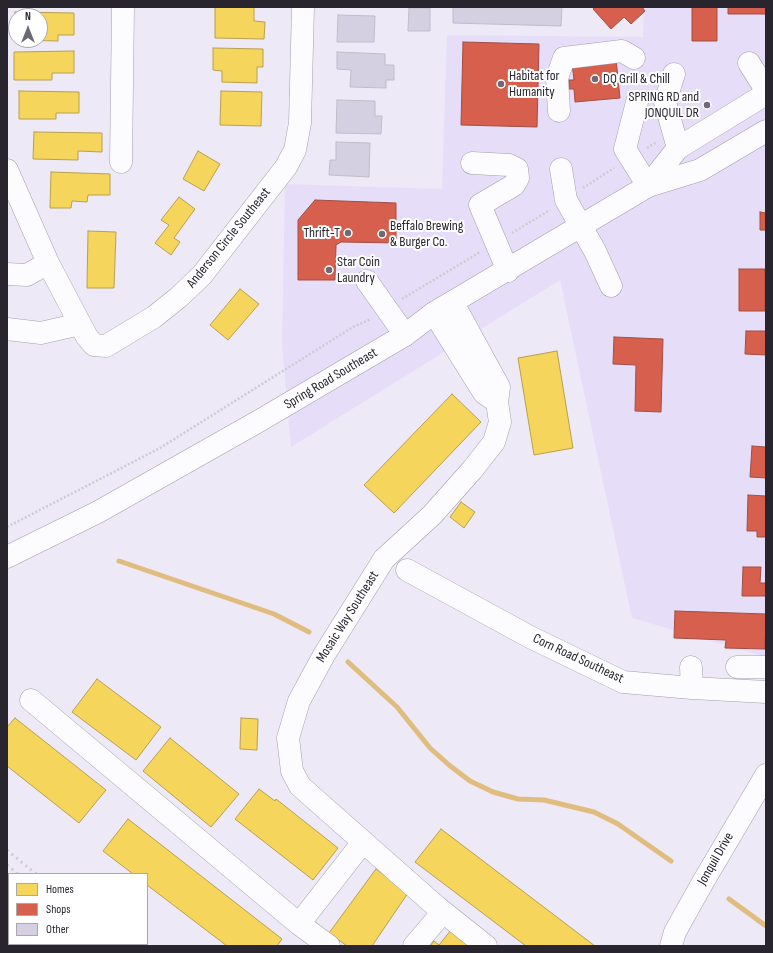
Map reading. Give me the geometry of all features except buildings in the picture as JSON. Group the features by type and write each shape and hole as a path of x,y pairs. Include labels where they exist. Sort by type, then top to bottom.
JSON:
{"street":[{"path":"121,162 123,7"},
{"name":"Anderson Circle Southeast","path":"7,170 48,263 87,337 94,345 106,346 148,320 180,297 202,275 286,167 295,150 300,123 302,7"},
{"path":"559,111 558,78 564,58 622,51 634,58"},
{"path":"749,63 766,90"},
{"path":"674,74 665,102 678,148"},
{"name":"Spring Road Southeast","path":"648,186 678,148 766,94"},
{"path":"637,102 625,149 648,186"},
{"name":"Spring Road Southeast","path":"7,557 98,512 259,421 405,335 434,313 508,271 576,220 648,186 700,170 766,132"},
{"path":"472,163 510,165 517,169 518,178 514,185 480,205 508,271"},
{"path":"561,169 566,200 595,251 611,286"},
{"path":"7,274 27,276 48,263"},
{"path":"367,281 405,335"},
{"name":"Mosaic Way Southeast","path":"453,303 499,387 498,402 500,422 494,442 432,515 384,559 324,655 299,701 288,738 292,771 300,786 443,912 486,946"},
{"path":"434,313 484,394 498,402"},
{"path":"7,329 41,333 80,324"},
{"name":"Corn Road Southeast","path":"407,570 530,637 622,682 766,692"},
{"path":"691,667 692,688"},
{"path":"737,667 766,667"},
{"path":"31,700 300,924 329,946"},
{"name":"Jonquil Drive","path":"671,946 675,932 766,775"},
{"path":"300,924 363,842"},
{"path":"414,946 443,912"}],"shaded area":[{"path":"644,7 766,7 766,657 632,618 560,280 291,447 282,344 285,184 442,189 447,35 643,37"}],"waterway":[{"path":"119,561 274,614 309,632"},
{"path":"348,662 397,707 430,748 470,781 493,792 518,799 544,800 594,812 618,824 671,861"},
{"path":"729,899 766,926"}],"railway":[{"path":"7,850 35,873"},
{"path":"7,865 17,873"}],"place":[{"name":"DQ Grill & Chill","path":"595,79"},
{"name":"Habitat for Humanity","path":"501,84"},
{"name":"SPRING RD and JONQUIL DR","path":"707,105"},
{"name":"Thrift-T","path":"348,233"},
{"name":"Beffalo Brewing & Burger Co.","path":"382,234"},
{"name":"Star Coin Laundry","path":"329,270"}]}
